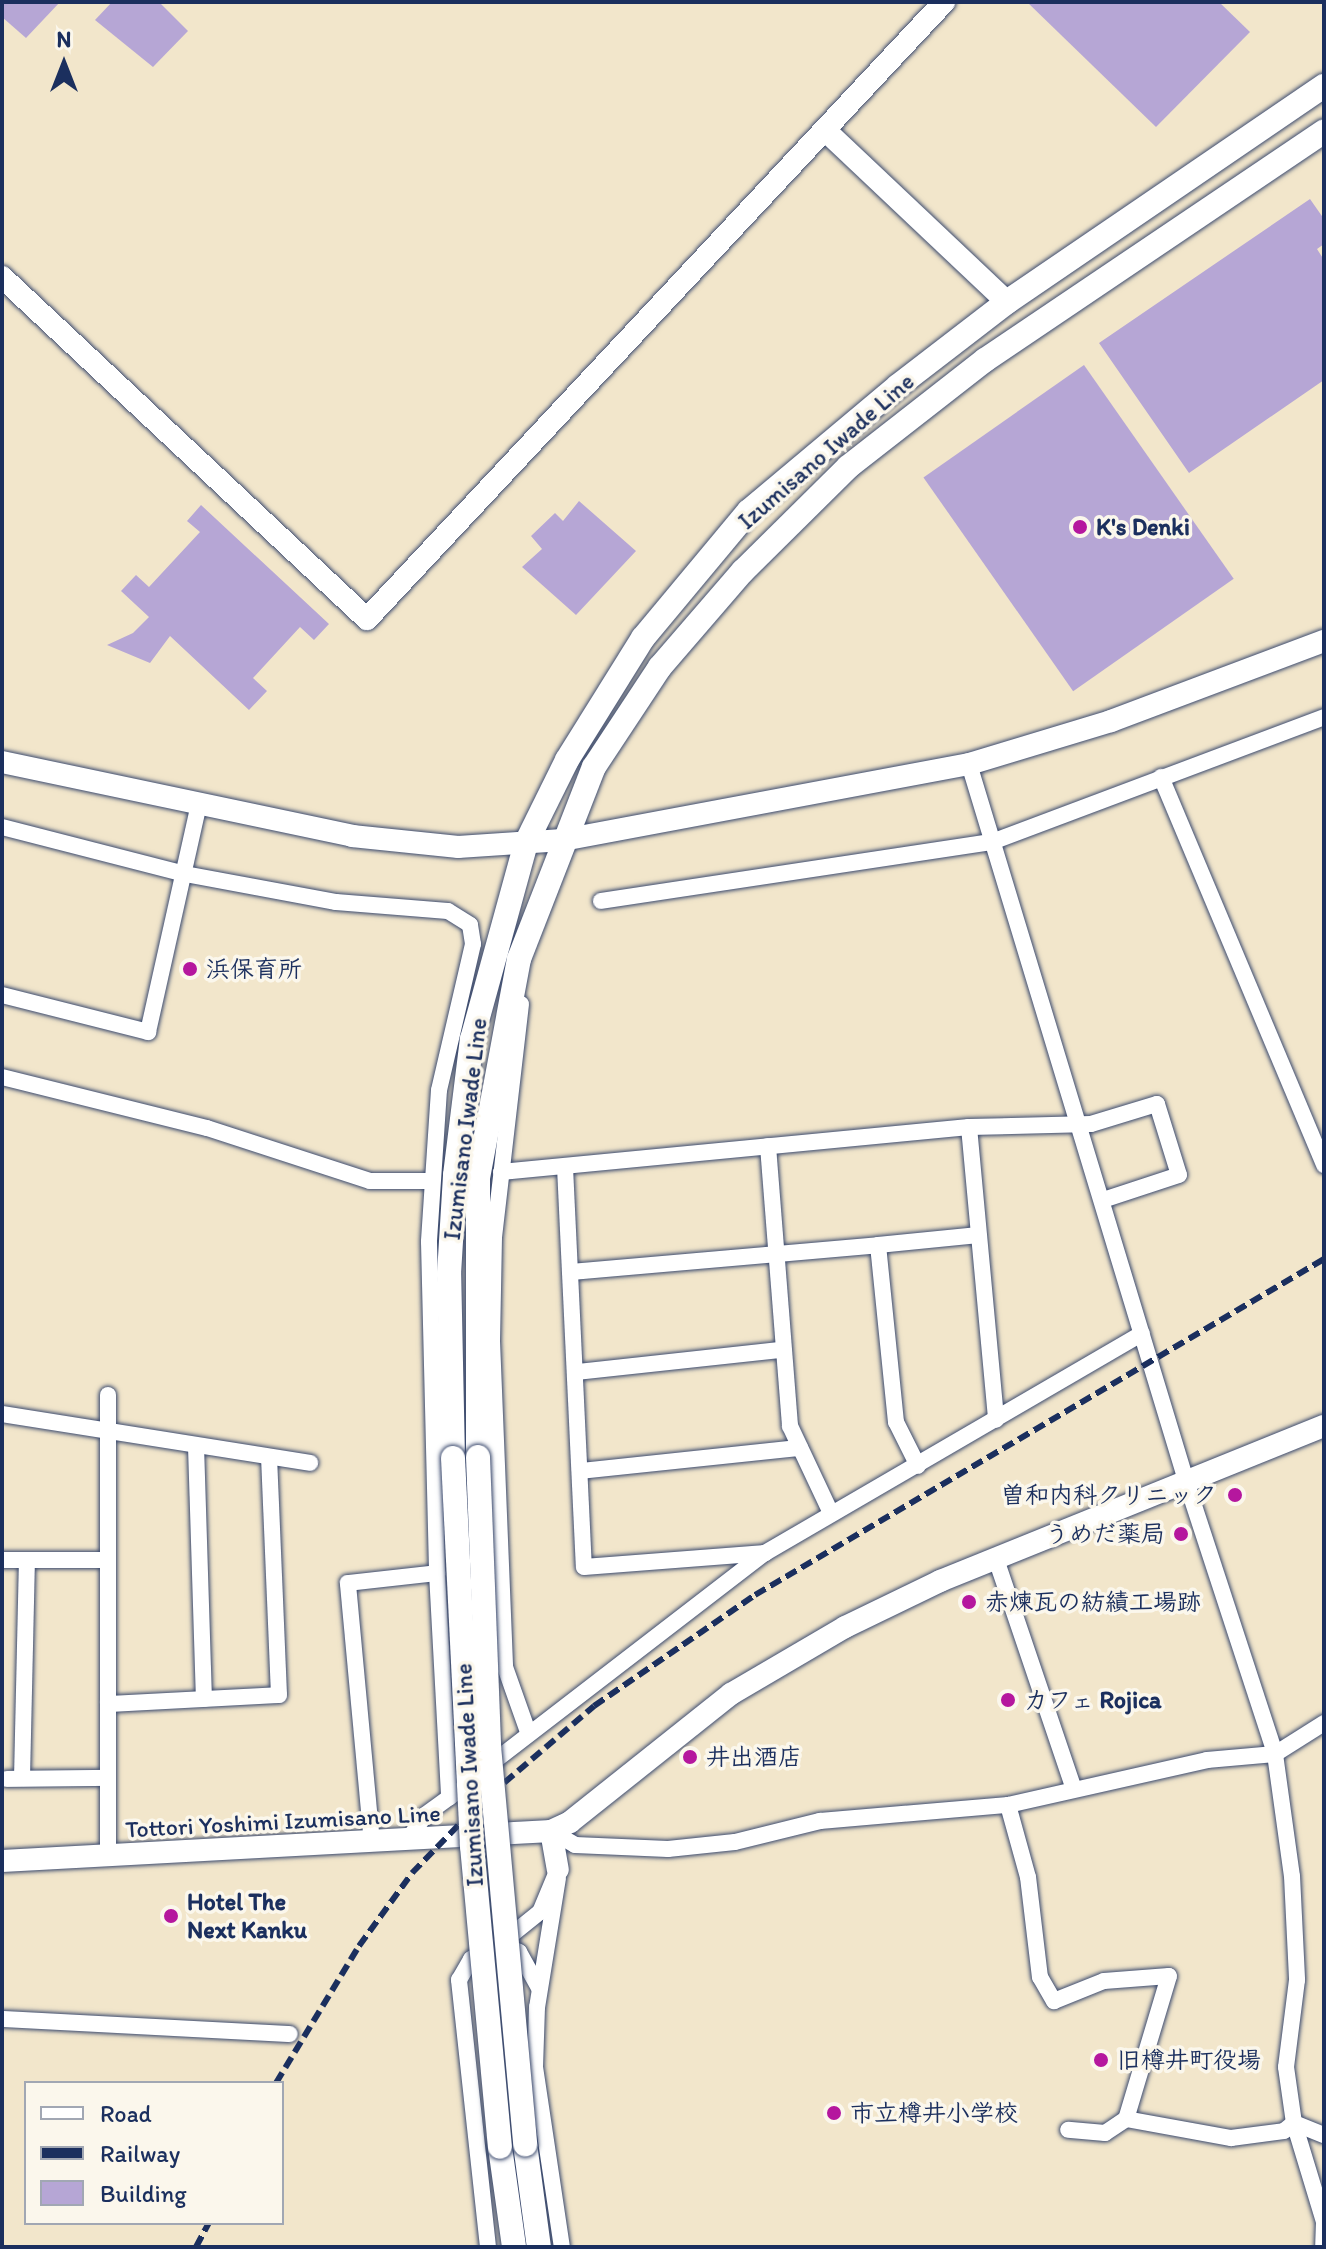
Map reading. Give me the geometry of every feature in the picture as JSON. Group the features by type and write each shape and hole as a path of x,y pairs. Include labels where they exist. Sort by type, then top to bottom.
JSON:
{"main road":[{"name":"Izumisano Iwade Line","path":"514,2247 500,2147 473,1861 453,1458 449,1274 456,1160 472,1039 526,843 567,760 643,638 749,511 1007,302 1324,86"},
{"name":"Izumisano Iwade Line","path":"539,2247 525,2144 489,1746 478,1457 478,1178 501,1040 529,932 563,840 594,767 660,667 743,571 848,467 985,360 1324,131"}],"street":[{"path":"2,277 367,619 944,2"},
{"path":"825,130 1007,302"},
{"path":"2,762 352,836 458,847 563,840 969,764 1111,721 1324,641"},
{"path":"601,901 992,842 1324,717"},
{"path":"969,764 1080,1121 1187,1484 1275,1754 1295,1924 1297,1980 1286,2067 1294,2123 1324,2222 1323,2247"},
{"path":"1161,777 1324,1165"},
{"path":"2,995 148,1032 199,803"},
{"path":"2,827 185,874 336,902 448,911 470,925 473,944 439,1090 431,1181 437,1573 449,1798"},
{"path":"528,1732 514,1699 504,1652 492,1341 501,1172 529,932"},
{"path":"2,1077 194,1125 370,1181 431,1181"},
{"path":"501,1172 969,1127 1080,1121 1091,1124 1157,1104 1179,1175 1103,1200"},
{"path":"969,1127 996,1420"},
{"path":"768,1146 781,1350 790,1426 831,1513"},
{"path":"565,1167 584,1567 765,1553"},
{"path":"571,1272 979,1235"},
{"path":"878,1245 896,1422 918,1466"},
{"path":"407,1841 425,1815 528,1732 765,1553 1142,1334"},
{"path":"577,1372 781,1350"},
{"path":"108,1395 108,1856"},
{"path":"2,1414 310,1463"},
{"name":"Tottori Yoshimi Izumisano Line","path":"2,1861 551,1831 570,1822 731,1694 845,1627 996,1559 1324,1426"},
{"path":"196,1446 204,1699"},
{"path":"580,1471 800,1448"},
{"path":"108,1704 279,1695 269,1458"},
{"path":"996,1559 1074,1789"},
{"path":"2,1560 108,1560"},
{"path":"27,1560 14,1779 108,1778"},
{"path":"372,1843 348,1583 437,1573"},
{"path":"551,1831 575,1845 668,1849 735,1842 820,1821 1008,1805 1207,1760 1275,1754 1324,1723"},
{"path":"1008,1805 1028,1877 1040,1977 1054,2001 1104,1981 1169,1976 1126,2119 1105,2133 1068,2130"},
{"path":"551,1831 558,1869 540,1990 536,2077 562,2247"},
{"path":"488,2247 469,2096 459,1980 471,1959 500,1944 540,1912 558,1869"},
{"path":"500,1944 519,1952 540,1990"},
{"path":"2,2019 290,2034"},
{"path":"469,2096 480,2100 516,2095 536,2077"},
{"path":"1126,2119 1231,2138 1284,2131 1294,2123"},
{"path":"1294,2123 1324,2135"}],"building":[{"path":"2,2 60,2 26,38 2,17"},
{"path":"112,2 159,2 188,31 153,67 95,20"},
{"path":"1027,2 1219,2 1250,32 1156,127"},
{"path":"1310,199 1324,219 1324,244 1317,249 1324,260 1324,380 1189,473 1099,343"},
{"path":"1084,365 1234,579 1073,691 923,477"},
{"path":"579,501 636,551 576,615 522,567 542,549 531,536 555,513 563,521"},
{"path":"201,505 329,624 314,640 300,627 253,678 267,691 249,710 170,636 150,663 107,645 133,633 149,617 121,591 136,575 149,587 200,532 187,521"}],"railway":[{"path":"277,2081 359,1946 412,1873 477,1806 594,1706 755,1595 1324,1259"},
{"path":"196,2247 208,2225"}],"place":[{"name":"K's Denki","path":"1080,527"},
{"name":"浜保育所","path":"190,969"},
{"name":"曽和内科クリニック","path":"1235,1495"},
{"name":"うめだ薬局","path":"1181,1534"},
{"name":"赤煉瓦の紡績工場跡","path":"969,1602"},
{"name":"カフェ Rojica","path":"1008,1700"},
{"name":"井出酒店","path":"690,1757"},
{"name":"Hotel The Next Kanku","path":"171,1916"},
{"name":"旧樽井町役場","path":"1101,2060"},
{"name":"市立樽井小学校","path":"834,2113"}]}
